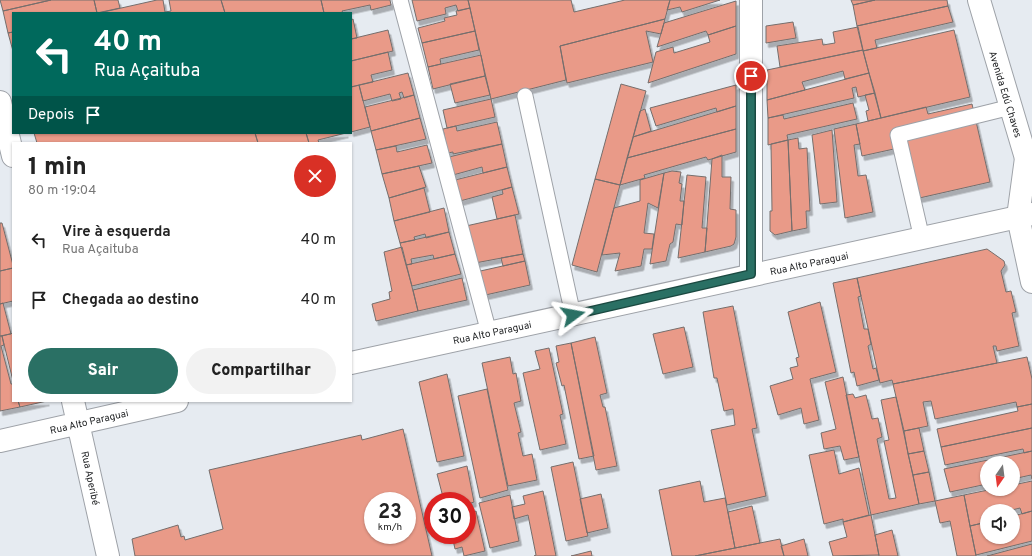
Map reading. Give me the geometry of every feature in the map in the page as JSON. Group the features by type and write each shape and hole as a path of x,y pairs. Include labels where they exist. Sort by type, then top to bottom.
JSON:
{"street":[{"path":"751,0 751,274"},
{"name":"Avenida Edú Chaves","path":"979,0 1011,107 1029,160 1025,216 1032,282"},
{"path":"0,102 12,152"},
{"name":"Rua Alto Paraguai","path":"352,363 573,315 751,274 1025,216"},
{"name":"Rua Aperibé","path":"73,402 108,556"},
{"name":"Rua Alto Paraguai","path":"0,441 172,402"}],"lane":[{"path":"400,0 489,333"},
{"path":"525,96 573,315"},
{"path":"922,239 898,135 1011,107"}],"building":[{"path":"0,0 51,0 3,11"},
{"path":"51,0 94,0 97,12 12,12 12,32 8,33 3,11"},
{"path":"94,0 118,0 120,8 97,12"},
{"path":"163,0 165,12 103,12"},
{"path":"169,0 221,0 225,12 165,12 171,11"},
{"path":"221,0 321,0 324,12 225,12"},
{"path":"321,0 390,0 391,5 371,10 370,5 342,12 324,12"},
{"path":"412,0 468,0 470,8 458,11 456,5 445,8 446,14 417,21"},
{"path":"468,0 571,0 574,12 625,0 670,0 665,19 560,46 566,80 491,99"},
{"path":"670,0 720,0 682,12 680,7 667,10"},
{"path":"851,0 875,0 853,5"},
{"path":"875,0 947,0 948,6 857,26 853,5"},
{"path":"736,1 736,26 708,35 706,31 657,47 664,23"},
{"path":"948,6 953,22 875,40 877,48 863,51 857,26"},
{"path":"470,8 475,31 422,43 418,28 445,21 444,18 457,15 456,11"},
{"path":"665,19 661,34 646,31 653,62 567,83 560,46"},
{"path":"352,20 357,38 352,39"},
{"path":"793,22 796,38 766,43 766,26"},
{"path":"736,26 736,54 648,83 656,52 673,47 674,53 710,42 708,35"},
{"path":"858,27 863,50 780,67 777,46 822,39 823,45 835,43 833,32"},
{"path":"388,30 393,51 352,61 352,39"},
{"path":"954,30 970,97 881,118 863,51"},
{"path":"475,31 479,50 440,59 441,64 428,67 422,43"},
{"path":"12,32 12,47 8,33"},
{"path":"863,50 869,73 845,79 843,71 802,82 805,90 767,100 767,70"},
{"path":"388,52 392,70 371,75 373,82 352,87 352,61"},
{"path":"481,55 485,76 433,89 428,67"},
{"path":"408,73 414,95 404,98 402,92 399,93 401,99 392,101 390,94 363,101 359,85"},
{"path":"869,73 875,93 858,97 856,87 852,88 854,98 768,118 767,100"},
{"path":"485,76 490,95 455,103 450,84"},
{"path":"621,84 646,91 620,185 595,179"},
{"path":"359,85 370,127 352,132 352,87"},
{"path":"736,85 736,106 717,112 716,108 656,126 650,108"},
{"path":"875,93 881,118 868,121 866,111 869,110 865,95"},
{"path":"414,95 420,118 371,131 365,107"},
{"path":"491,99 495,117 447,128 443,110"},
{"path":"853,103 857,119 787,135 788,140 768,145 768,118 783,115 784,119"},
{"path":"972,104 990,182 915,199 903,147 862,156 856,124 926,107 928,114"},
{"path":"736,106 736,129 627,158 633,137"},
{"path":"645,109 651,131 633,137 640,111"},
{"path":"420,118 426,139 376,150 371,131"},
{"path":"497,122 502,144 453,154 453,152 448,153 443,129 456,126 457,131"},
{"path":"856,124 860,144 854,145 858,176 866,175 873,212 845,218 834,129"},
{"path":"736,129 736,152 708,160 706,157 644,175 645,178 620,185 627,158"},
{"path":"832,130 837,202 820,204 812,135"},
{"path":"34,134 255,134 258,142 37,142"},
{"path":"255,134 306,134 309,142 258,142"},
{"path":"306,134 342,134 318,140 319,142 309,142"},
{"path":"798,138 799,149 807,148 810,211 806,211 807,228 792,231 788,140"},
{"path":"788,140 792,231 775,235 770,231 770,211 772,211 771,144"},
{"path":"502,144 507,167 483,173 482,167 453,175 449,157"},
{"path":"427,145 432,163 382,174 376,150 396,146 397,152"},
{"path":"722,155 722,177 731,177 730,209 736,210 736,237 734,244 731,246 705,252 712,159"},
{"path":"419,166 426,187 389,198 382,174"},
{"path":"507,167 512,187 460,201 455,180"},
{"path":"672,171 681,172 679,183 682,184 680,201 684,201 682,225 676,224 673,242 670,244 666,261 650,264 664,173"},
{"path":"664,173 658,208 648,203 644,233 654,234 652,249 644,249 641,266 615,271 620,253 602,255 614,208 640,201 640,180"},
{"path":"687,175 706,177 702,228 707,228 705,252 678,258"},
{"path":"595,179 620,185 597,272 572,265"},
{"path":"512,187 519,214 497,219 492,197 503,194 502,190"},
{"path":"424,188 430,212 394,221 389,198"},
{"path":"444,208 449,232 426,238 425,234 414,237 415,240 400,243 394,221"},
{"path":"515,215 523,254 475,263 466,226"},
{"path":"0,223 2,223 12,261 12,268 0,271"},
{"path":"449,232 455,254 434,259 433,255 411,259 412,264 406,265 400,243"},
{"path":"402,247 418,311 376,321 372,304 390,299 389,292 392,291 384,252"},
{"path":"987,249 1004,261 1005,265 1001,271 1006,292 1011,291 1016,312 1012,313 1019,346 997,351 996,346 993,346 997,363 893,384 892,380 880,383 857,278"},
{"path":"455,254 461,274 412,286 406,265"},
{"path":"523,254 525,261 503,266 501,258"},
{"path":"525,261 530,285 481,296 476,272"},
{"path":"12,268 12,301 0,304 0,271"},
{"path":"462,278 467,300 418,311 413,290"},
{"path":"857,278 861,296 858,297 864,329 868,329 871,344 868,346 873,369 876,368 879,380 857,386 854,372 851,373 833,283"},
{"path":"820,302 836,372 810,379 819,420 804,424 801,408 778,415 770,386 793,379 790,368 798,366 796,358 799,357 788,312"},
{"path":"3,303 11,334 0,336 0,304"},
{"path":"733,306 757,428 752,429 766,496 727,505 711,430 735,425 733,409 724,411 717,378 714,378 703,312"},
{"path":"684,327 693,367 663,374 653,334"},
{"path":"12,333 12,377 2,336"},
{"path":"0,336 2,336 4,345 1,346 12,384 12,402 18,402 20,407 0,411"},
{"path":"595,337 607,393 600,395 603,407 605,407 617,466 596,470 571,343"},
{"path":"571,343 594,456 579,459 564,385 562,386 556,363 559,362 556,346"},
{"path":"549,348 563,414 560,415 566,444 540,450 523,373 540,369 535,351"},
{"path":"510,357 513,374 516,373 521,401 514,403 521,432 518,433 523,456 532,454 537,480 508,486 482,363"},
{"path":"1027,357 1032,379 1032,404 1017,407 1016,402 935,419 931,401 923,402 928,426 904,431 893,384"},
{"path":"447,374 464,456 437,462 419,382"},
{"path":"843,377 859,457 844,460 840,446 824,449 821,433 836,429 825,382"},
{"path":"487,389 508,490 480,498 458,396"},
{"path":"853,394 855,398 866,395 872,419 878,418 882,437 877,439 889,499 896,498 884,441 889,440 881,400 896,397 919,504 871,515 846,395"},
{"path":"18,402 42,402 20,407"},
{"path":"1032,404 1032,428 941,447 937,429 1018,411 1017,407"},
{"path":"919,428 924,451 908,454 904,431"},
{"path":"1032,428 1032,451 1024,453 1023,449 989,456 980,456 980,458 945,465 941,447"},
{"path":"403,429 424,521 424,544 429,544 432,556 135,556 132,539 178,525 181,537 184,536 185,540 223,529 209,470 361,435 362,440"},
{"path":"834,450 839,474 859,468 869,515 843,522 843,519 824,524 809,455"},
{"path":"924,451 929,472 913,475 908,454"},
{"path":"1032,451 1032,479 1031,475 1020,477 1020,456 1008,456"},
{"path":"573,462 588,536 566,541 551,467"},
{"path":"980,462 980,486 950,492 944,469"},
{"path":"467,466 472,492 442,492 437,474"},
{"path":"929,472 935,501 919,504 913,475"},
{"path":"700,481 704,502 725,498 735,548 695,556 672,556 659,490"},
{"path":"1032,481 1032,511 1022,514 1020,504 980,504 980,524 970,526 964,495 980,492 980,496 1020,496 1020,484"},
{"path":"543,491 556,556 534,556 536,555 528,515 514,519 512,507 525,504 523,496"},
{"path":"601,494 608,528 587,533 580,499"},
{"path":"510,495 519,541 490,548 479,503"},
{"path":"964,495 976,556 957,556 950,521 940,523 935,501"},
{"path":"752,506 760,543 735,548 728,512"},
{"path":"476,511 485,551 464,556 462,547 455,549 454,544 476,544"},
{"path":"1032,511 1032,541 1020,544 1020,514"},
{"path":"871,515 879,555 833,556 829,542 847,537 843,522"},
{"path":"980,524 980,544 1020,544 976,555 970,526"},
{"path":"892,530 898,556 879,556 875,535"},
{"path":"780,539 784,556 695,556"},
{"path":"804,539 808,556 784,556 781,546"},
{"path":"1032,544 1032,556 987,556"},
{"path":"591,551 592,556 571,556"}],"route":[{"path":"573,315 751,274 751,76"}]}
